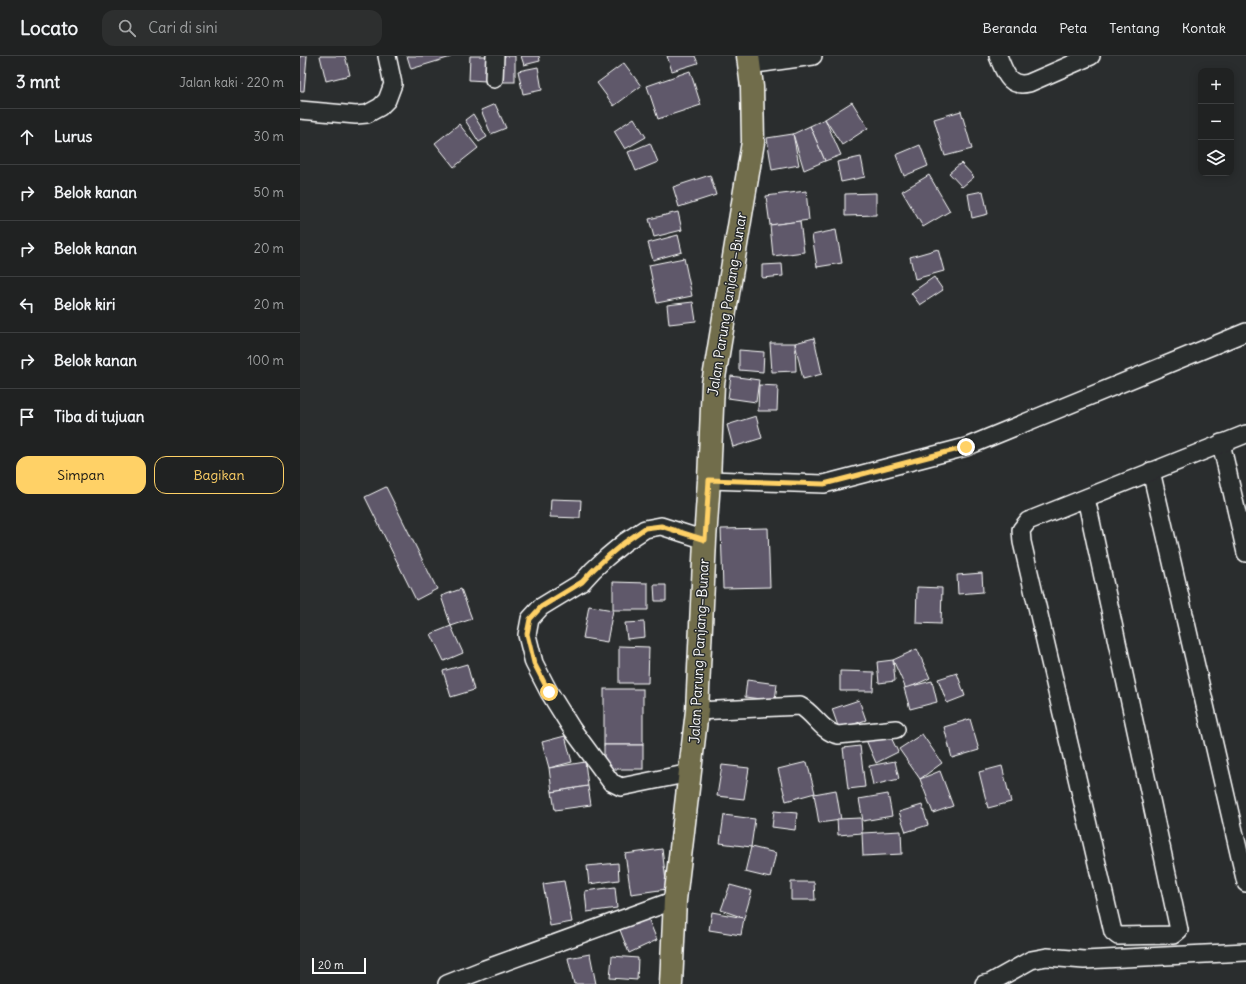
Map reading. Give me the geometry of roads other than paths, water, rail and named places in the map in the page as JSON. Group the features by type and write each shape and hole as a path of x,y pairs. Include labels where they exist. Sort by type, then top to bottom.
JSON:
{"main road":[{"name":"Jalan Parung Panjang–Bunar","path":"671,984 675,900 697,712 713,384 753,142 752,88 748,60"}],"street":[{"path":"300,110 356,115 367,114 380,107 387,100 393,84 387,56"},
{"path":"494,79 495,56"},
{"path":"748,60 813,56"},
{"path":"998,56 1007,76 1014,83 1021,85 1029,83 1091,56"},
{"path":"709,480 824,484 966,447 1246,332"},
{"path":"1086,498 1179,930 1173,935 1118,936 1113,932 1022,542 1021,530 1028,521 1246,434"},
{"path":"1221,443 1246,553"},
{"path":"1151,471 1246,882"},
{"path":"690,773 621,787 611,782 572,729 549,692 534,663 527,634 530,619 541,607 582,582 607,557 645,528 661,526 705,540"},
{"path":"697,712 800,706 806,709 832,734 838,735 896,728"},
{"path":"447,984 464,981 520,956 675,900"},
{"path":"984,984 1031,960 1047,957 1084,960 1246,952"}]}
